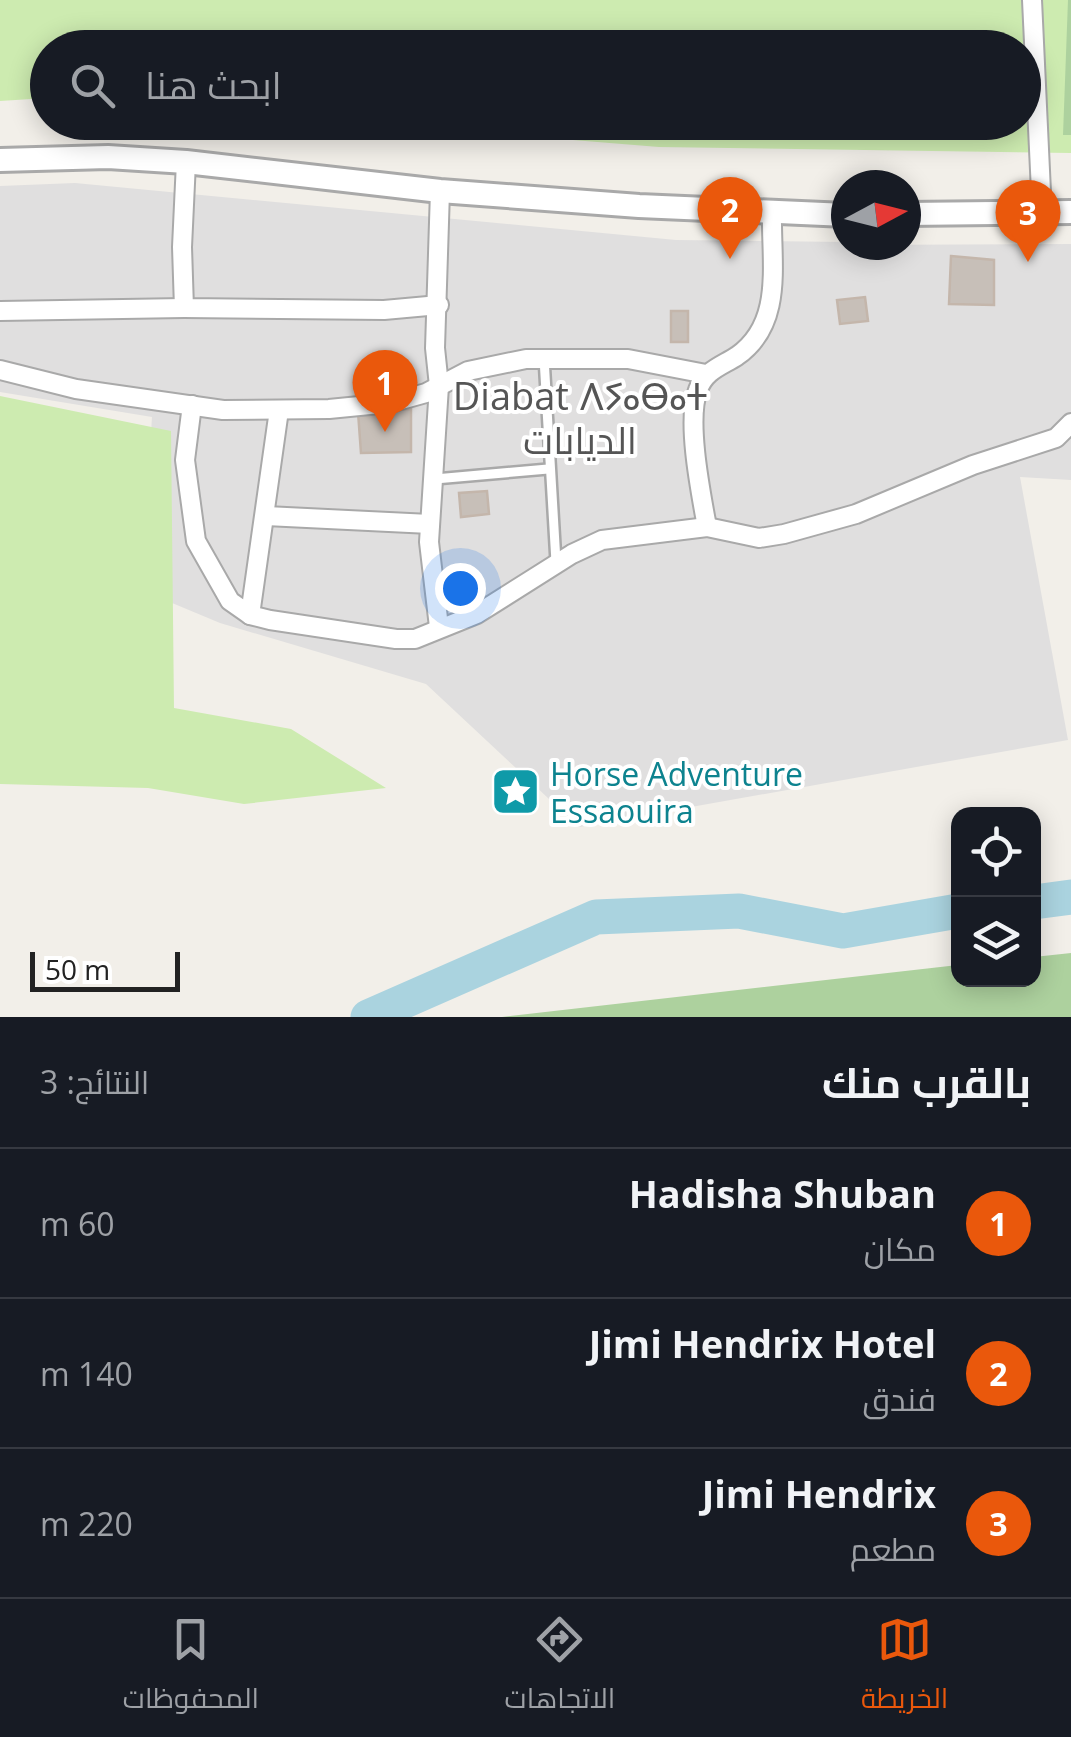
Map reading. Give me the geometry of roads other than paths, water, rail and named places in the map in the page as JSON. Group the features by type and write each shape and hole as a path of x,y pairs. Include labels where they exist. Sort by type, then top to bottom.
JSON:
{"street":[{"path":"1032,0 1033,30"},
{"path":"1039,140 1042,213"},
{"path":"0,160 91,157 186,162 440,191 831,215"},
{"path":"184,308 186,162"},
{"path":"439,628 430,561 430,524 439,386 436,348 440,191"},
{"path":"921,214 1071,212"},
{"path":"707,527 698,474 694,405 706,374 760,337 767,321 772,293 772,214"},
{"path":"0,312 184,308 384,310 439,306"},
{"path":"0,370 76,389 223,410 390,404 468,372 504,362 544,358 628,359 706,374"},
{"path":"192,405 185,460 196,541 230,600 250,615 396,639 415,639 490,607 602,540 707,527 766,538 856,514 974,465 1056,438 1071,422"},
{"path":"250,615 278,410"},
{"path":"266,516 430,524"}],"lane":[{"path":"544,358 556,565"},
{"path":"432,480 548,468"}],"waterway":[{"path":"1041,901 1071,897"},
{"path":"368,1017 596,917 739,911 843,931 951,912"}],"place":[{"name":"Jimi Hendrix Hotel","path":"730,259"},
{"name":"Jimi Hendrix","path":"1028,262"},
{"name":"Hadisha Shuban","path":"385,432"},
{"name":"Horse Adventure Essaouira","path":"515,791"}],"district":[{"name":"Diabat ⴷⵢⴰⴱⴰⵜ الديابات","path":"580,417"}]}
